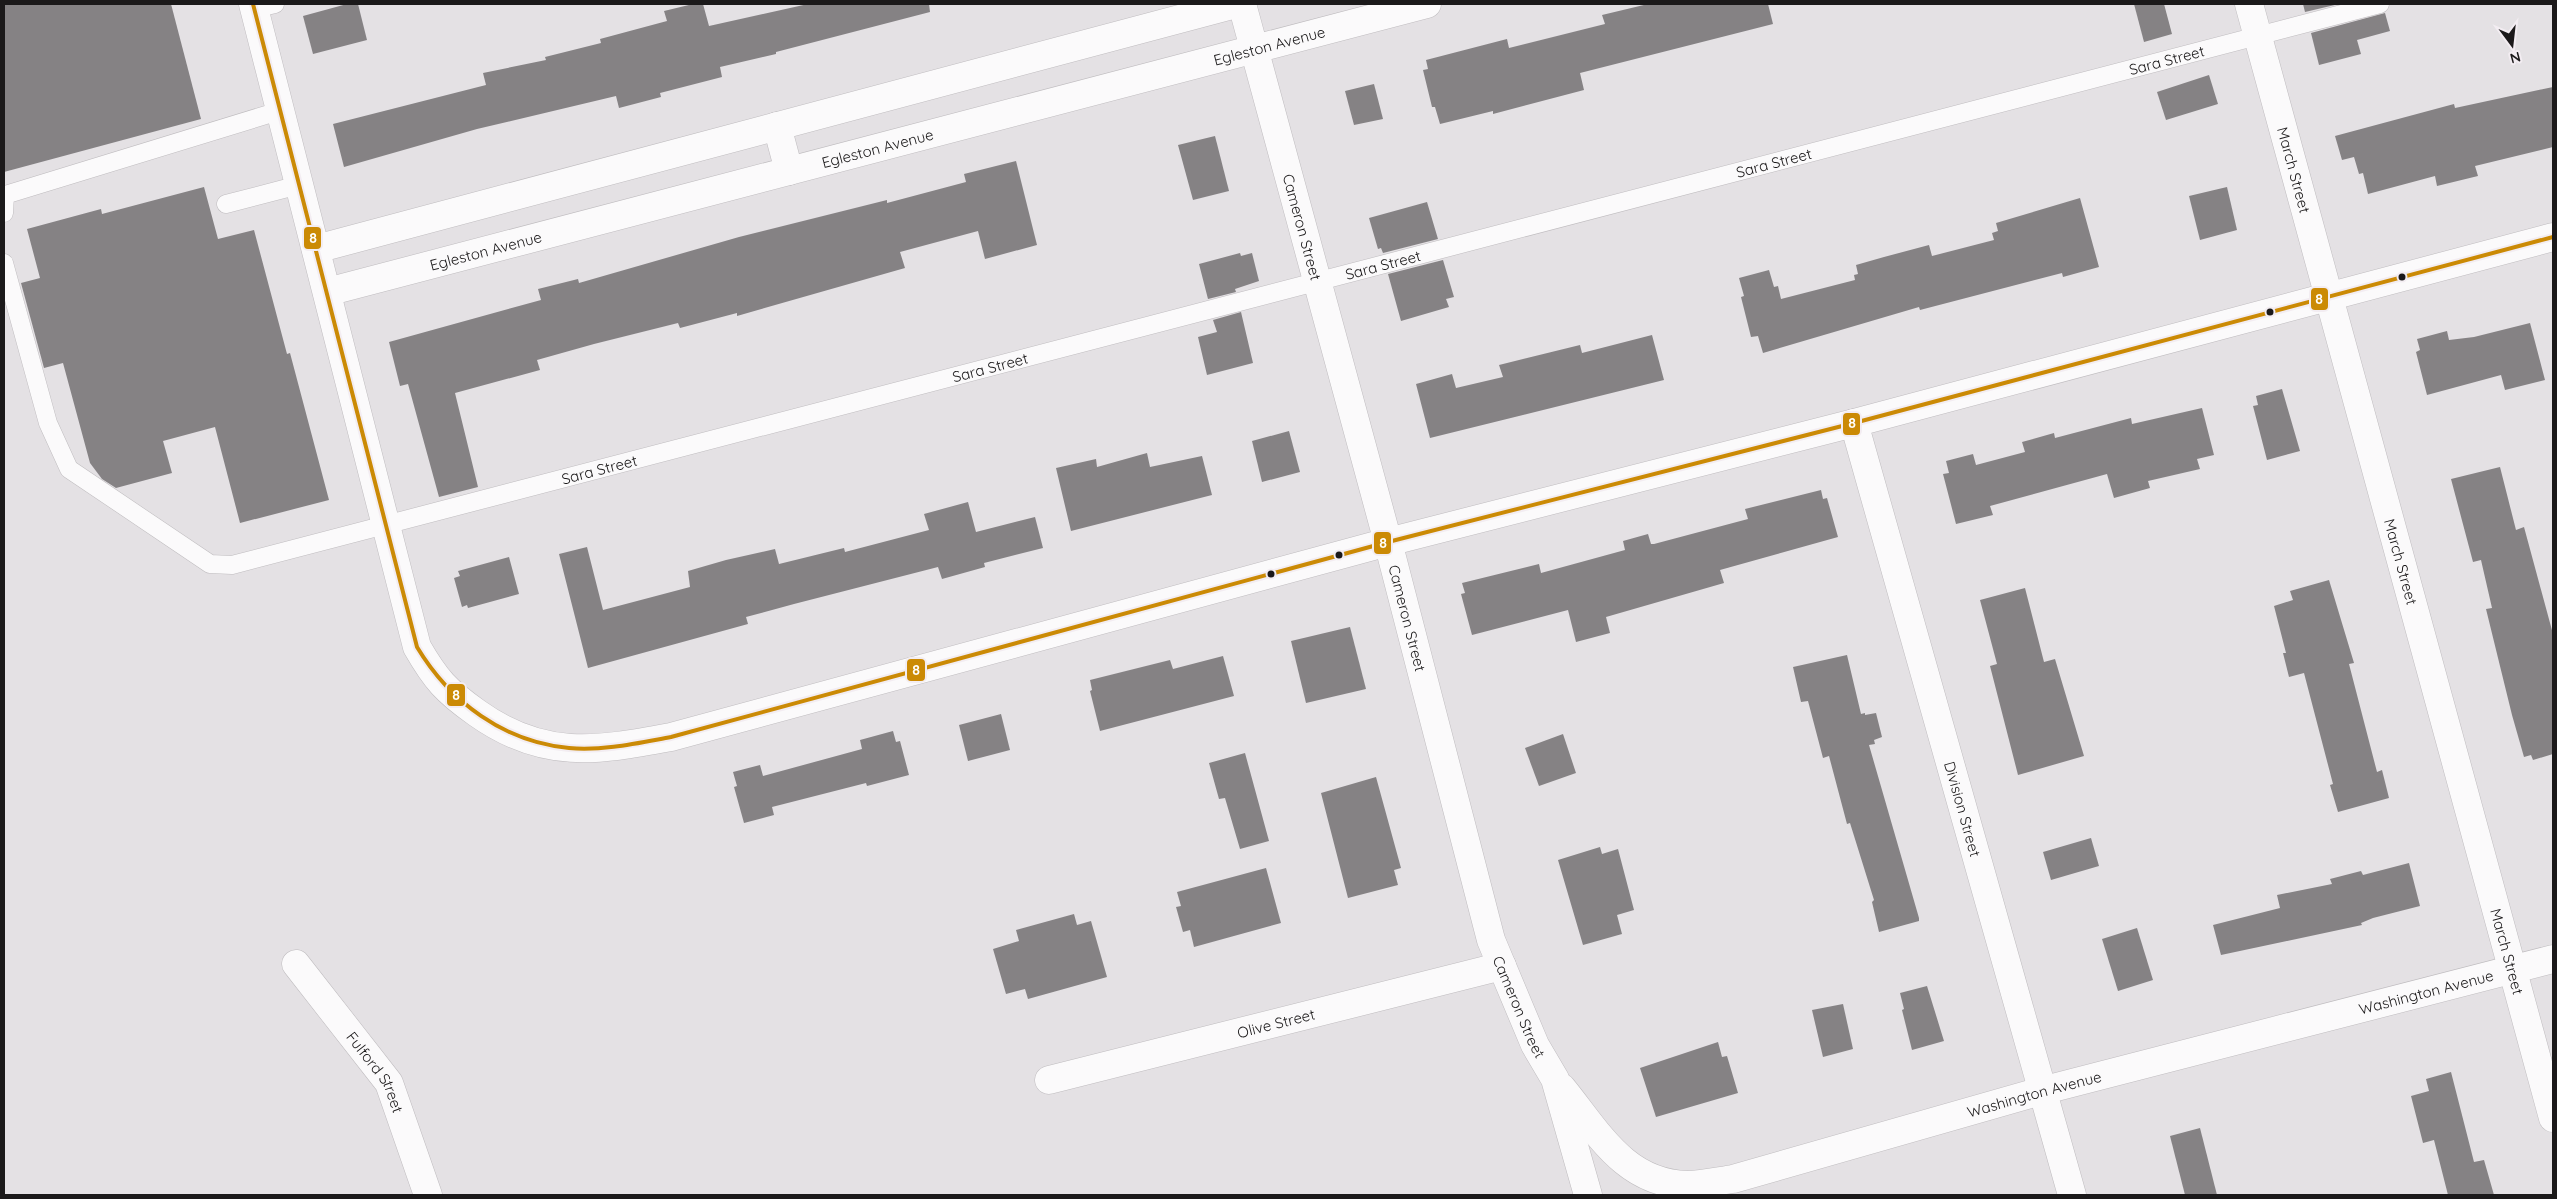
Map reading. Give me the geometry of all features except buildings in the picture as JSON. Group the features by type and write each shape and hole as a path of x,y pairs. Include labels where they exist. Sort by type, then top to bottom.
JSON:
{"street":[{"path":"316,249 1236,4"},
{"name":"Cameron Street","path":"1242,4 1388,542 1491,940 1535,1045 1555,1079 1588,1195"},
{"name":"Egleston Avenue","path":"327,292 1427,4"},
{"name":"March Street","path":"2249,4 2327,297 2553,1118"},
{"path":"261,5 279,111 418,647 433,676 450,694 485,719 519,738 551,747 585,749 618,747 671,737 1388,542 1854,423 2553,237"},
{"path":"777,126 789,171"},
{"name":"Division Street","path":"1854,423 2041,1091 2072,1195"},
{"name":"Washington Avenue","path":"1555,1079 1623,1162 1641,1174 1660,1182 1688,1185 1733,1180 2041,1091 2553,959"},
{"name":"Fulford Street","path":"296,964 389,1083 428,1195"},
{"name":"Olive Street","path":"1049,1080 1502,966"}],"lane":[{"name":"Sara Street","path":"4,263 48,423 69,469 210,564 232,565 2380,4"},
{"path":"4,213 5,195 279,111"},
{"path":"226,204 299,185"}],"transit line":[{"name":"8","path":"253,4 417,647 430,667 446,685 462,702 481,716 501,728 522,737 545,744 569,748 608,747 671,737 1388,542 1854,423 2553,237"}]}
